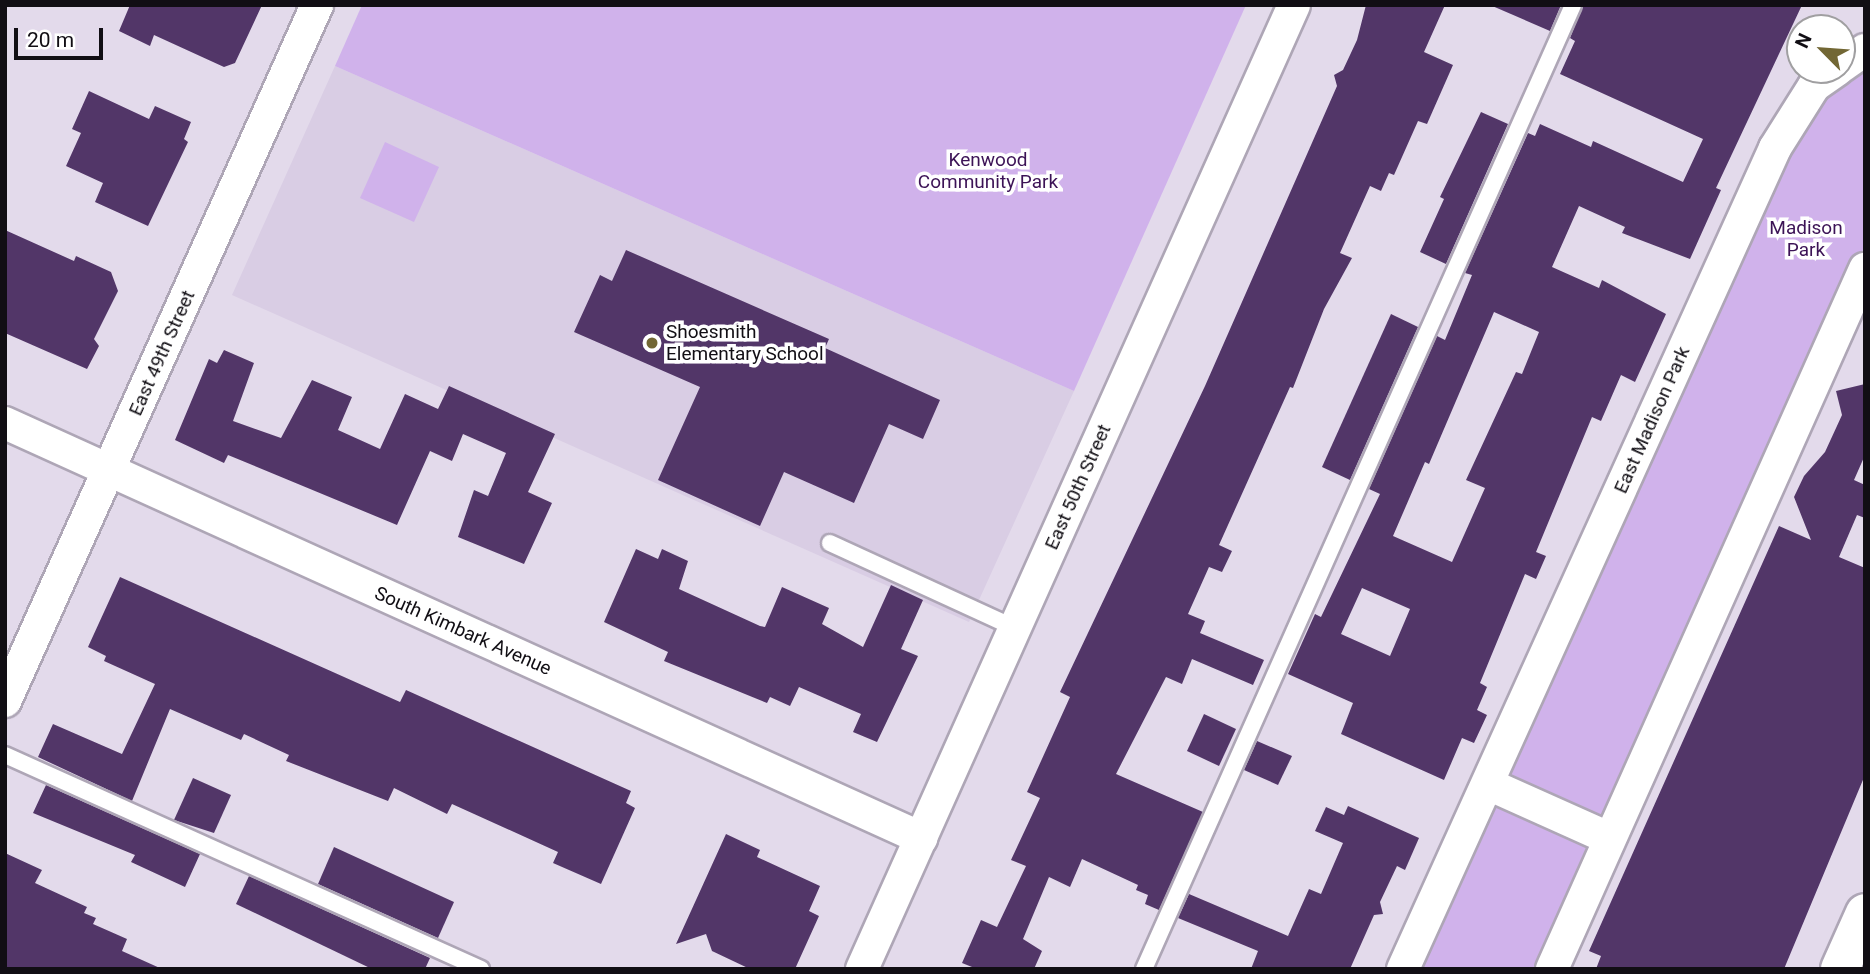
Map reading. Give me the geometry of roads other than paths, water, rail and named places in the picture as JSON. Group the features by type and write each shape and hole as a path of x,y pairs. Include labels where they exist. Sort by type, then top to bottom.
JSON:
{"main road":[{"path":"1840,969 1862,928"}],"street":[{"name":"East 49th Street","path":"5,701 317,5"},
{"name":"East 50th Street","path":"862,969 1294,5"},
{"name":"East Madison Park","path":"1403,969 1775,148 1817,84"},
{"path":"1552,969 1862,284"},
{"name":"South Kimbark Avenue","path":"5,423 921,838"},
{"path":"1488,784 1609,838"}],"lane":[{"path":"1144,969 1573,5"},
{"path":"830,543 1015,628"},
{"path":"5,755 481,969"}],"place":[{"name":"Shoesmith Elementary School","path":"652,343"}],"park label":[{"name":"Kenwood Community Park","path":"988,171"},
{"name":"Madison Park","path":"1806,239"}]}
